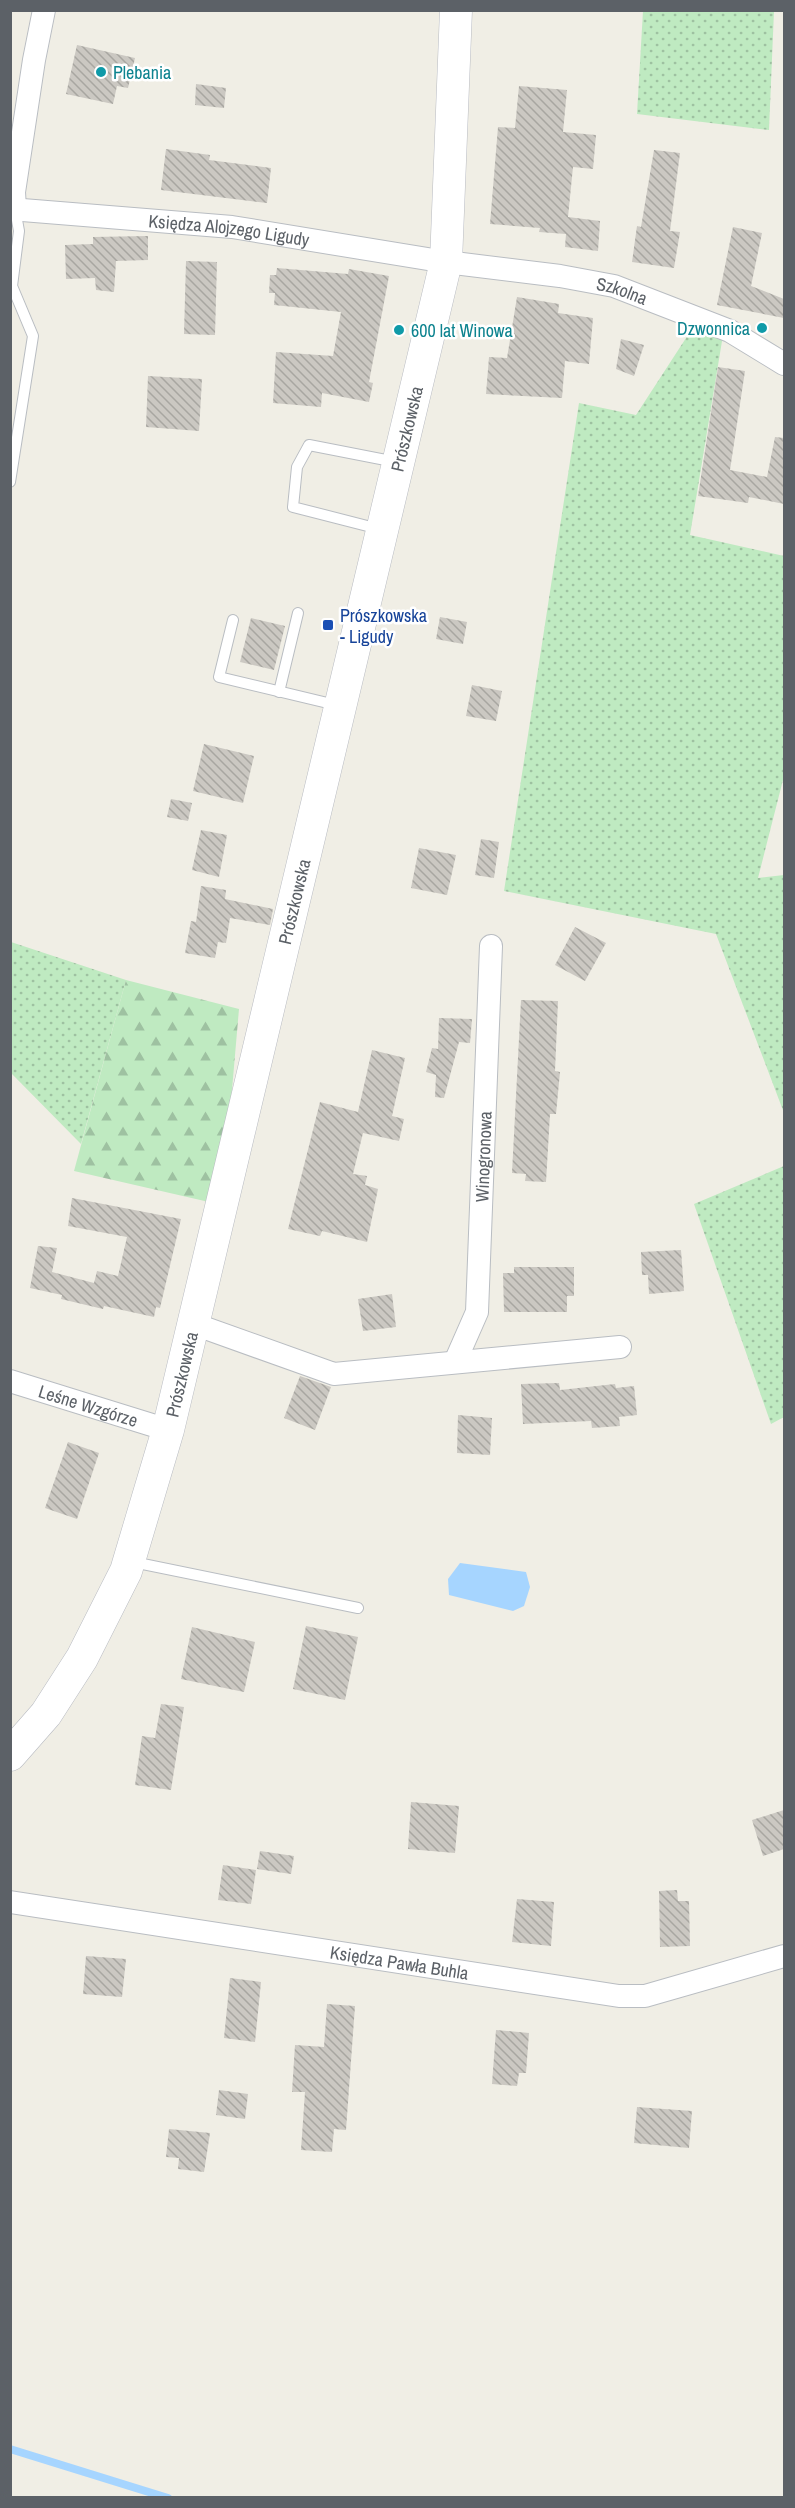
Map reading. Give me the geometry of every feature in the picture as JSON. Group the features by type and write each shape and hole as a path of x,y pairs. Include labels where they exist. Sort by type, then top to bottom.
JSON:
{"main road":[{"name":"Prószkowska","path":"10,1755 46,1714 82,1658 129,1561 168,1430 446,262 456,10"}],"street":[{"path":"13,209 30,82 44,10"},
{"name":"Księdza Alojzego Ligudy","path":"13,209 232,227 446,262"},
{"name":"Szkolna","path":"446,262 560,276 614,286 730,331 784,363"},
{"name":"Winogronowa","path":"454,1362 477,1312 491,946"},
{"path":"194,1324 334,1374 620,1347"},
{"name":"Leśne Wzgórze","path":"10,1381 168,1430"},
{"name":"Księdza Pawła Buhla","path":"10,1902 619,1996 645,1996 784,1956"}],"lane":[{"path":"10,482 33,336 12,286 19,231 13,209"},
{"path":"382,530 293,507 297,467 309,445 398,463"},
{"path":"279,692 298,613"},
{"path":"233,620 219,677 340,706"},
{"path":"129,1561 358,1608"}],"green space":[{"path":"643,11 774,11 769,130 637,114"},
{"path":"699,318 724,329 690,535 784,556 784,776 758,878 784,875 784,1113 716,934 504,891 579,403 636,415"},
{"path":"11,942 126,980 81,1144 11,1073"},
{"path":"126,980 239,1009 222,1205 74,1171"},
{"path":"784,1166 784,1417 771,1424 694,1204"}],"water":[{"path":"460,1563 526,1572 530,1587 524,1606 513,1611 449,1595 448,1579"}],"building":[{"name":"Plebania","path":"77,45 135,58 128,88 117,86 113,104 66,94"},
{"path":"196,84 226,88 224,108 195,105"},
{"path":"519,86 567,90 563,132 596,135 593,169 573,167 568,217 600,221 598,251 565,247 566,234 539,232 540,228 490,224 498,127 515,128"},
{"path":"166,149 210,155 209,160 271,168 267,203 161,190"},
{"path":"654,150 680,153 670,231 680,232 674,268 632,262 637,226 641,227"},
{"path":"733,227 762,233 751,286 784,299 784,318 717,305"},
{"path":"148,236 148,260 116,261 114,292 96,290 95,278 66,279 65,245 93,244 93,237"},
{"path":"186,261 217,262 215,335 184,334"},
{"path":"277,268 348,274 349,269 389,276 369,382 373,383 369,402 322,393 321,407 273,403 276,352 333,356 341,312 274,305 275,293 269,293 270,275 276,275"},
{"path":"517,297 559,304 558,313 593,318 589,364 565,361 562,398 486,394 489,357 507,358"},
{"path":"621,339 644,345 634,376 616,369"},
{"path":"718,367 745,371 730,470 767,477 775,437 784,438 784,504 749,497 748,503 698,496"},
{"path":"148,376 202,379 199,431 146,427"},
{"path":"440,617 467,622 463,644 436,639"},
{"path":"251,618 285,626 274,670 240,662"},
{"path":"472,685 502,691 496,721 466,716"},
{"path":"204,744 254,756 243,803 193,791"},
{"path":"171,799 192,803 188,821 167,817"},
{"path":"201,830 227,835 219,877 192,870"},
{"path":"481,839 499,842 494,878 475,875"},
{"path":"419,848 456,855 447,895 411,888"},
{"path":"201,886 226,890 225,899 273,909 270,925 230,918 226,943 218,942 215,958 185,953 191,921 196,922"},
{"path":"575,927 606,943 585,981 555,965"},
{"path":"521,1000 558,1001 555,1071 560,1072 556,1114 550,1114 546,1182 525,1181 526,1174 512,1173"},
{"path":"439,1018 472,1019 470,1043 459,1042 444,1098 435,1097 436,1075 426,1072 432,1048 438,1049"},
{"path":"372,1050 405,1058 392,1116 404,1119 399,1141 363,1133 353,1174 367,1176 365,1185 378,1189 367,1242 322,1231 320,1236 288,1229 320,1102 358,1112"},
{"path":"72,1198 181,1219 160,1308 156,1307 154,1317 104,1306 103,1309 61,1299 62,1295 30,1288 38,1246 57,1248 52,1272 94,1283 97,1271 118,1276 127,1237 68,1226"},
{"path":"681,1250 684,1291 649,1294 648,1275 642,1275 641,1252"},
{"path":"514,1267 574,1267 574,1296 567,1296 567,1312 504,1312 503,1273 514,1273"},
{"path":"392,1294 396,1327 363,1331 358,1299"},
{"path":"300,1376 331,1387 315,1430 284,1418"},
{"path":"559,1383 560,1390 615,1384 616,1388 634,1386 637,1415 619,1417 620,1426 592,1428 591,1421 523,1424 521,1384"},
{"path":"458,1415 492,1418 490,1455 457,1453"},
{"path":"68,1442 99,1453 77,1519 45,1508"},
{"path":"306,1626 358,1637 345,1700 293,1689"},
{"path":"192,1627 255,1642 244,1692 181,1679"},
{"path":"161,1704 184,1707 171,1790 135,1785 142,1736 155,1738"},
{"path":"411,1802 459,1806 455,1853 408,1849"},
{"path":"784,1810 784,1849 763,1856 752,1820"},
{"path":"260,1851 294,1856 291,1874 257,1869"},
{"path":"223,1865 256,1870 251,1904 218,1900"},
{"path":"677,1890 678,1901 689,1901 690,1946 660,1947 659,1891"},
{"path":"517,1899 554,1902 551,1946 512,1942"},
{"path":"86,1956 126,1959 122,1997 83,1994"},
{"path":"230,1978 261,1982 255,2042 224,2038"},
{"path":"327,2004 355,2006 346,2130 334,2129 332,2152 301,2150 305,2092 292,2092 295,2045 324,2047"},
{"path":"496,2030 529,2033 526,2073 519,2073 517,2086 492,2084"},
{"path":"219,2090 248,2094 245,2119 216,2115"},
{"path":"637,2107 692,2111 689,2148 634,2143"},
{"path":"169,2129 210,2133 204,2172 178,2169 179,2158 166,2157"}],"waterway":[{"path":"10,2449 168,2498"}],"place":[{"name":"Plebania","path":"101,72"},
{"name":"Dzwonnica","path":"762,328"},
{"name":"600 lat Winowa","path":"399,330"},
{"name":"Prószkowska - Ligudy","path":"328,625"}]}
